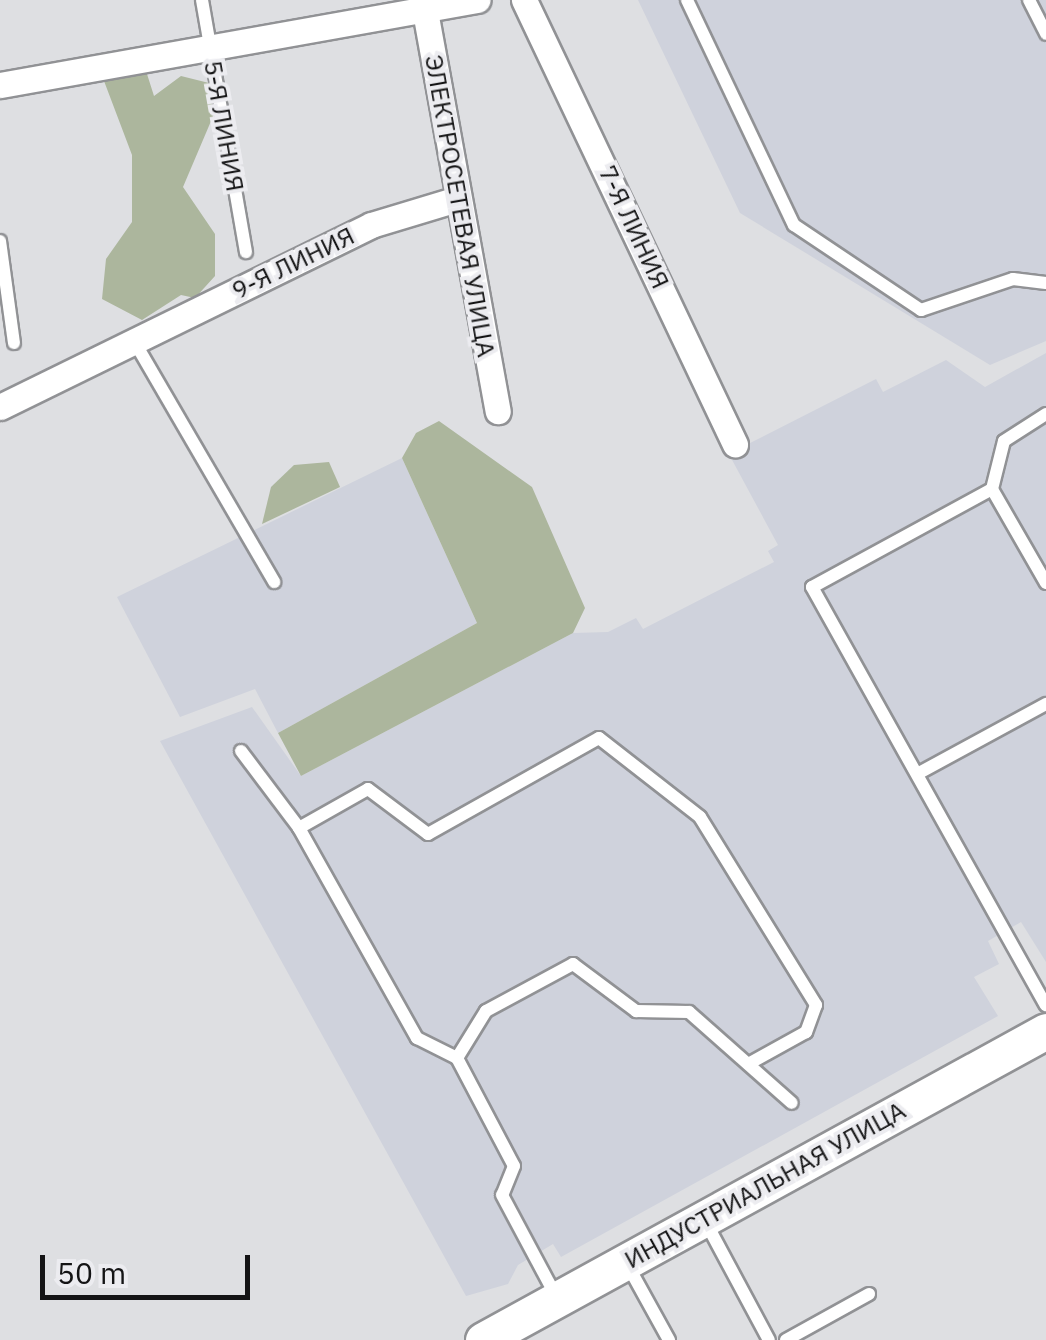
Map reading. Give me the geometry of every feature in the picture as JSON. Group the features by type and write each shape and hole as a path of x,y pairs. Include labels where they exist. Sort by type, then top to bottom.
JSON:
{"main road":[{"name":"ИНДУСТРИАЛЬНАЯ УЛИЦА","path":"483,1340 1046,1031"}],"street":[{"path":"0,85 211,53 424,6 477,0"},
{"name":"7-Я ЛИНИЯ","path":"528,4 735,446"},
{"name":"ЭЛЕКТРОСЕТЕВАЯ УЛИЦА","path":"424,6 498,411"},
{"name":"9-Я ЛИНИЯ","path":"0,407 372,225 457,198"}],"lane":[{"name":"5-Я ЛИНИЯ","path":"202,0 246,252"},
{"path":"687,0 794,225 921,310 1012,279 1046,283"},
{"path":"1029,0 1046,34"},
{"path":"0,242 14,343"},
{"path":"134,342 274,582"},
{"path":"1046,414 1004,440 992,489 1046,583"},
{"path":"992,489 812,587 1046,1004"},
{"path":"919,772 1046,704"},
{"path":"299,828 368,789 428,834 599,738 700,816 816,1005 806,1032 748,1064"},
{"path":"241,751 299,828 417,1038 457,1058 514,1166 502,1195 557,1298"},
{"path":"457,1058 486,1011 573,964 636,1011 689,1012 792,1103"},
{"path":"704,1218 769,1340"},
{"path":"626,1262 669,1340"},
{"path":"786,1340 868,1294"}],"shaded area":[{"path":"638,0 1046,0 1046,341 990,365 740,213"},
{"path":"1046,353 1046,962 1021,922 988,941 999,964 974,977 998,1016 561,1257 553,1244 518,1265 508,1284 466,1296 160,741 252,707 301,776 573,633 608,632 636,618 643,629 774,562 768,551 778,545 731,458 750,443 876,379 883,392 946,360 985,387"},
{"path":"402,458 477,623 278,733 255,689 180,717 117,597"}],"green space":[{"path":"147,74 154,96 181,76 209,83 217,107 183,187 215,234 215,276 195,298 181,295 142,320 102,299 106,259 132,222 132,155 104,81"},
{"path":"439,421 532,487 585,608 573,633 301,776 278,733 477,623 402,458 416,433"},
{"path":"329,462 340,487 262,524 271,487 294,465"}]}
